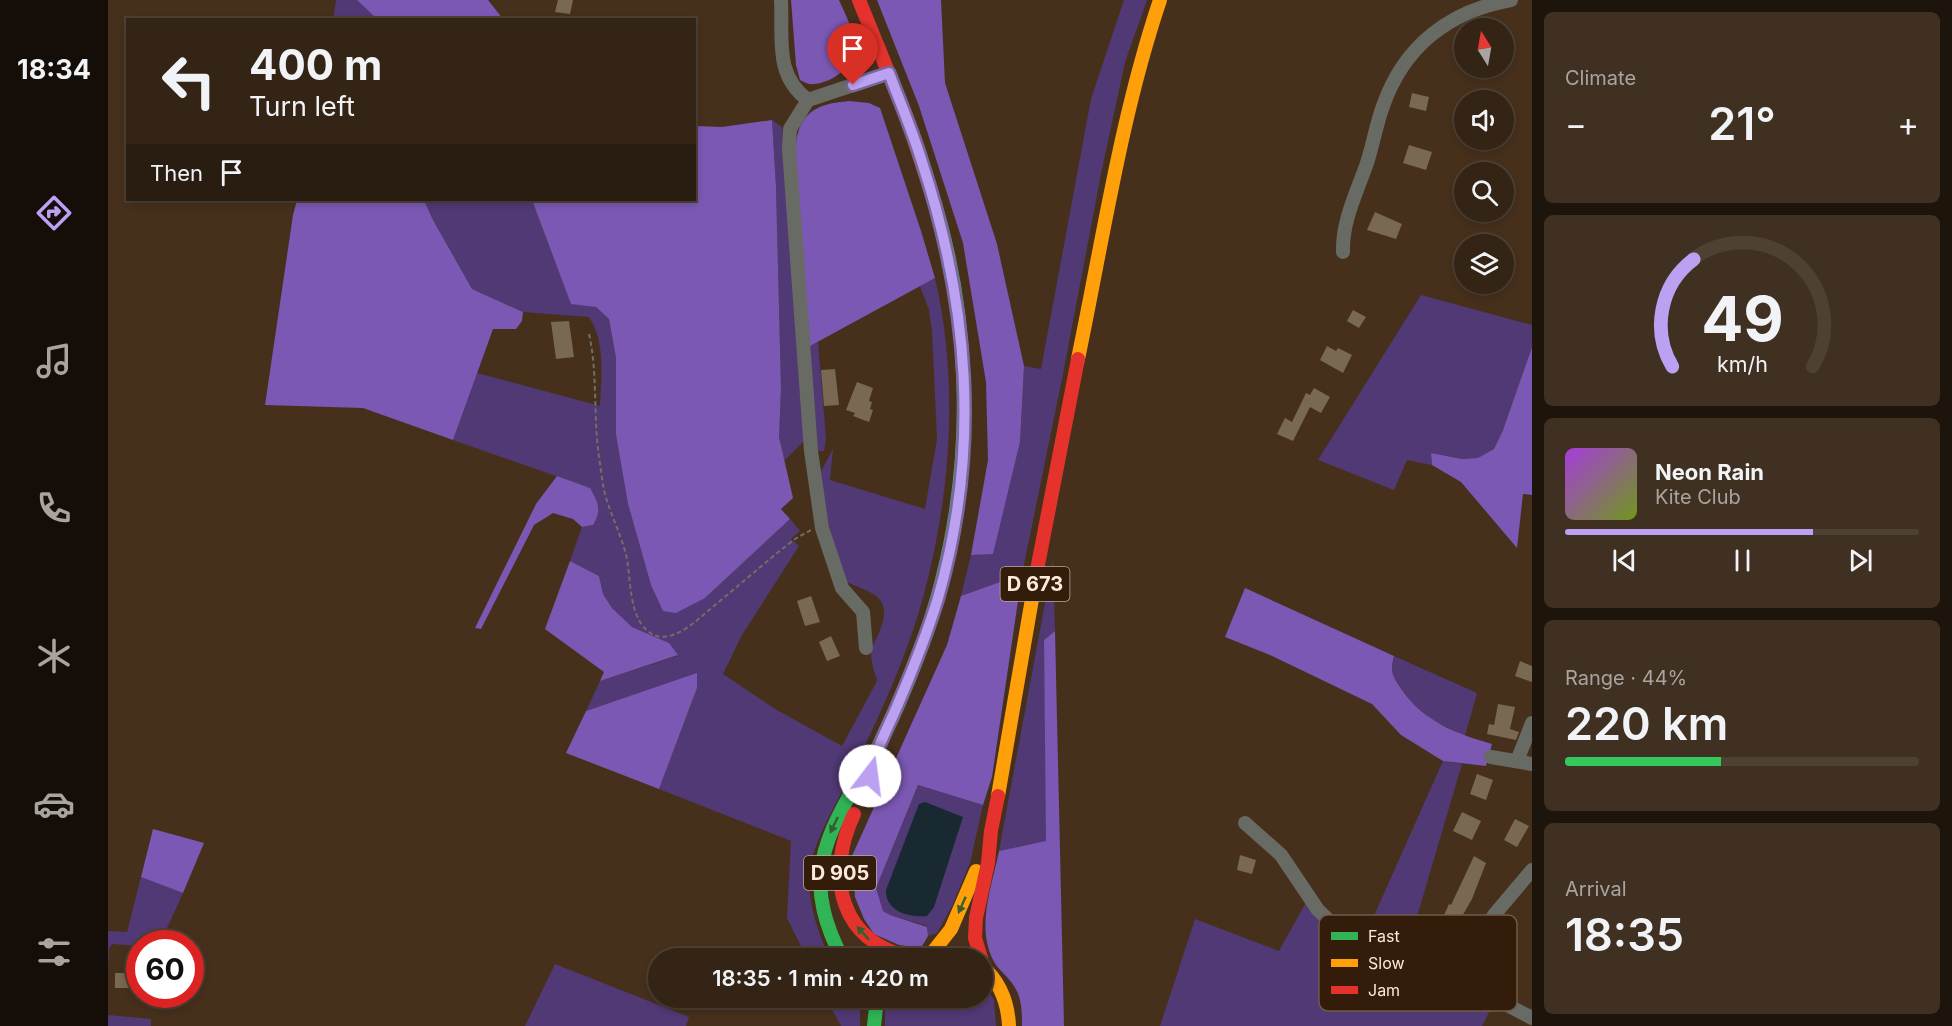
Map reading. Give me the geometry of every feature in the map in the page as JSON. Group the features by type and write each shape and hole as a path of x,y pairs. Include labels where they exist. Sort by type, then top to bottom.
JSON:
{"main road":[{"name":"D 905","path":"837,948 826,926 821,908 819,886 821,862 843,807 874,756 912,671 939,595 956,512 965,416 960,325 947,251 921,156 859,0"},
{"name":"D 673","path":"978,948 975,928 1044,530 1122,139 1140,63 1160,0"},
{"name":"D 905","path":"874,756 870,776 840,850 841,886 850,917 867,939 879,948"},
{"name":"D 673","path":"936,948 951,929 972,884 991,831"},
{"path":"993,976 1008,1006 1009,1026"},
{"path":"874,1008 874,1026"}],"street":[{"path":"781,0 785,73 796,91 808,100"},
{"path":"1344,252 1343,239 1346,225 1383,106 1392,83 1404,64 1435,31 1448,21 1475,9 1511,0"},
{"path":"866,648 863,612 842,588 822,528 811,452 789,149 790,129 808,100 889,73"},
{"path":"1517,761 1532,723"},
{"path":"1491,757 1532,764"},
{"path":"1245,823 1281,855 1323,915"},
{"path":"1494,915 1532,870"},
{"path":"1517,1010 1532,1018"}],"path":[{"path":"589,334 594,363 596,424 603,482 623,543 636,614 650,633 659,637 672,636 682,631 795,538 822,528"}],"shaded area":[{"path":"336,0 357,0 376,18 333,18"},
{"path":"357,0 488,0 502,18 376,18"},
{"path":"791,0 839,0 849,22 855,45 851,60 835,77 821,83 811,84 800,80 796,65"},
{"path":"877,0 941,0 945,83 997,244 1024,366 1020,442 993,554 971,555 988,460 986,382 963,243 919,106"},
{"path":"1124,0 1147,0 1125,62 1022,574 961,596 971,555 993,553 1020,442 1024,366 1041,369 1091,99"},
{"path":"849,101 869,103 880,108 935,278 810,346 795,162 798,133 802,123 811,112 829,104"},
{"path":"772,120 782,127 805,440 784,461 779,437 781,388"},
{"path":"772,120 781,388 779,437 793,498 781,509 790,519 705,598 676,613 663,611 651,585 628,504 616,435 616,358 609,319 596,307 571,304 532,201 696,201 696,126 722,127"},
{"path":"297,201 424,201 472,289 523,312 522,321 516,329 493,329 453,440 363,408 265,405"},
{"path":"424,201 532,201 571,303 596,307 609,319 616,358 616,435 628,504 651,585 705,598 790,519 800,531 791,539 799,546 742,635 723,674 775,709 842,746 877,681 871,651 884,613 880,600 874,595 846,582 817,479 833,449 830,480 925,509 937,439 932,331 929,310 920,286 935,278 943,317 949,397 946,477 940,516 924,594 902,662 863,750 820,836 811,863 809,885 812,906 826,948 802,948 787,918 791,841 659,789 697,688 697,674 586,711 600,681 677,656 669,643 632,627 612,608 603,594 599,576 570,561 582,527 593,525 590,488 453,440 477,373 600,406 601,360 598,338 589,317 523,312 472,289"},
{"path":"1421,295 1532,325 1532,347 1503,430 1494,449 1479,458 1462,459 1431,453 1432,465 1407,460 1394,490 1318,460"},
{"path":"818,342 826,439 824,451 819,451 816,447 810,346"},
{"path":"1532,347 1532,495 1523,494 1517,548 1461,482 1432,465 1431,453 1462,459 1478,458 1494,449 1503,430"},
{"path":"557,476 590,488 598,506 593,525 582,527 573,519 553,513 534,525 481,629 475,628 536,504"},
{"path":"1053,560 1055,631 1044,640 1047,842 999,851"},
{"path":"570,561 599,576 603,594 612,608 632,627 669,643 678,655 600,681 604,672 545,629"},
{"path":"1022,574 992,777 983,805 918,785 876,888 883,911 927,927 928,936 921,948 899,945 874,934 864,919 855,897 852,856 947,645 961,596"},
{"path":"1245,588 1394,656 1392,669 1394,678 1410,701 1420,710 1454,731 1492,744 1486,766 1443,761 1401,735 1372,704 1270,655 1225,637"},
{"path":"1055,631 1064,1026 1022,1026 1019,995 1012,982 993,960 993,948 988,947 986,920 999,851 1046,841 1044,640"},
{"path":"1394,656 1477,693 1465,736 1432,720 1411,702 1393,677"},
{"path":"697,673 697,688 659,789 566,753 586,711"},
{"path":"1443,761 1462,764 1417,915 1374,915"},
{"path":"918,785 983,805 970,863 951,908 937,933 928,936 927,926 883,911 876,888"},
{"path":"153,829 204,843 183,893 141,877"},
{"path":"141,877 183,893 166,930 128,930"},
{"path":"1308,899 1317,911 1325,915 1319,915 1319,1011 1490,1011 1482,1026 1160,1026 1195,919 1279,951"},
{"path":"108,931 126,932 126,945 112,944 109,949 108,971"},
{"path":"555,964 648,1001 648,1008 666,1008 689,1017 686,1026 525,1026"},
{"path":"993,998 994,1000 996,1026 885,1026 885,1008 993,1008"},
{"path":"831,1008 860,1008 860,1026 841,1026"},
{"path":"108,1015 151,1019 151,1026 108,1026"}],"water":[{"path":"925,802 963,817 934,907 927,916 913,916 894,908 889,903 886,890 919,804"}],"building":[{"path":"558,0 573,0 570,14 555,12"},
{"path":"1412,93 1429,97 1426,111 1409,107"},
{"path":"1409,145 1432,152 1426,170 1403,163"},
{"path":"1375,212 1402,224 1396,239 1367,230"},
{"path":"1353,310 1366,317 1359,328 1347,321"},
{"path":"569,321 574,357 556,359 551,322"},
{"path":"1327,346 1336,351 1338,348 1352,355 1343,373 1320,360"},
{"path":"835,369 839,405 824,406 821,370"},
{"path":"857,382 873,388 869,401 872,402 870,409 873,410 869,422 853,416 855,413 846,410"},
{"path":"1314,388 1330,397 1321,413 1310,407 1293,441 1277,434 1285,418 1292,422 1306,393 1310,395"},
{"path":"811,596 820,622 805,626 797,601"},
{"path":"831,636 840,656 827,661 819,642"},
{"path":"1520,661 1532,666 1532,682 1515,676"},
{"path":"1498,704 1515,707 1510,729 1519,732 1516,740 1487,734 1489,724 1494,725"},
{"path":"1477,774 1493,780 1486,800 1470,794"},
{"path":"1462,812 1481,821 1472,840 1453,831"},
{"path":"1515,819 1529,826 1517,847 1504,840"},
{"path":"1240,855 1256,860 1252,874 1237,870"},
{"path":"1474,856 1486,863 1472,899 1463,915 1444,915 1449,904 1451,905"},
{"path":"115,973 126,973 126,988 115,988"}],"traffic: fast":[{"path":"838,948 824,910 821,889 821,869 825,849 843,807 889,725 923,643 942,580 959,484 964,386 961,337 955,289 932,194"},
{"path":"874,1026 876,1008"}],"traffic: slow":[{"path":"1078,359 1134,88 1160,0"},
{"path":"998,796 1037,570"},
{"path":"936,948 951,929 976,871"},
{"path":"993,978 1002,993 1009,1026"}],"traffic: jam":[{"path":"859,0 906,116 932,194"},
{"path":"1037,570 1078,359"},
{"path":"978,948 975,938 976,918 988,863 998,796"},
{"path":"854,814 845,837 840,883 845,904 854,922 868,938 885,948"}],"route":[{"path":"853,85 889,73 921,156 947,251 960,325 964,366 965,416 962,465 948,559 928,630 894,714 874,756 870,776"}]}
